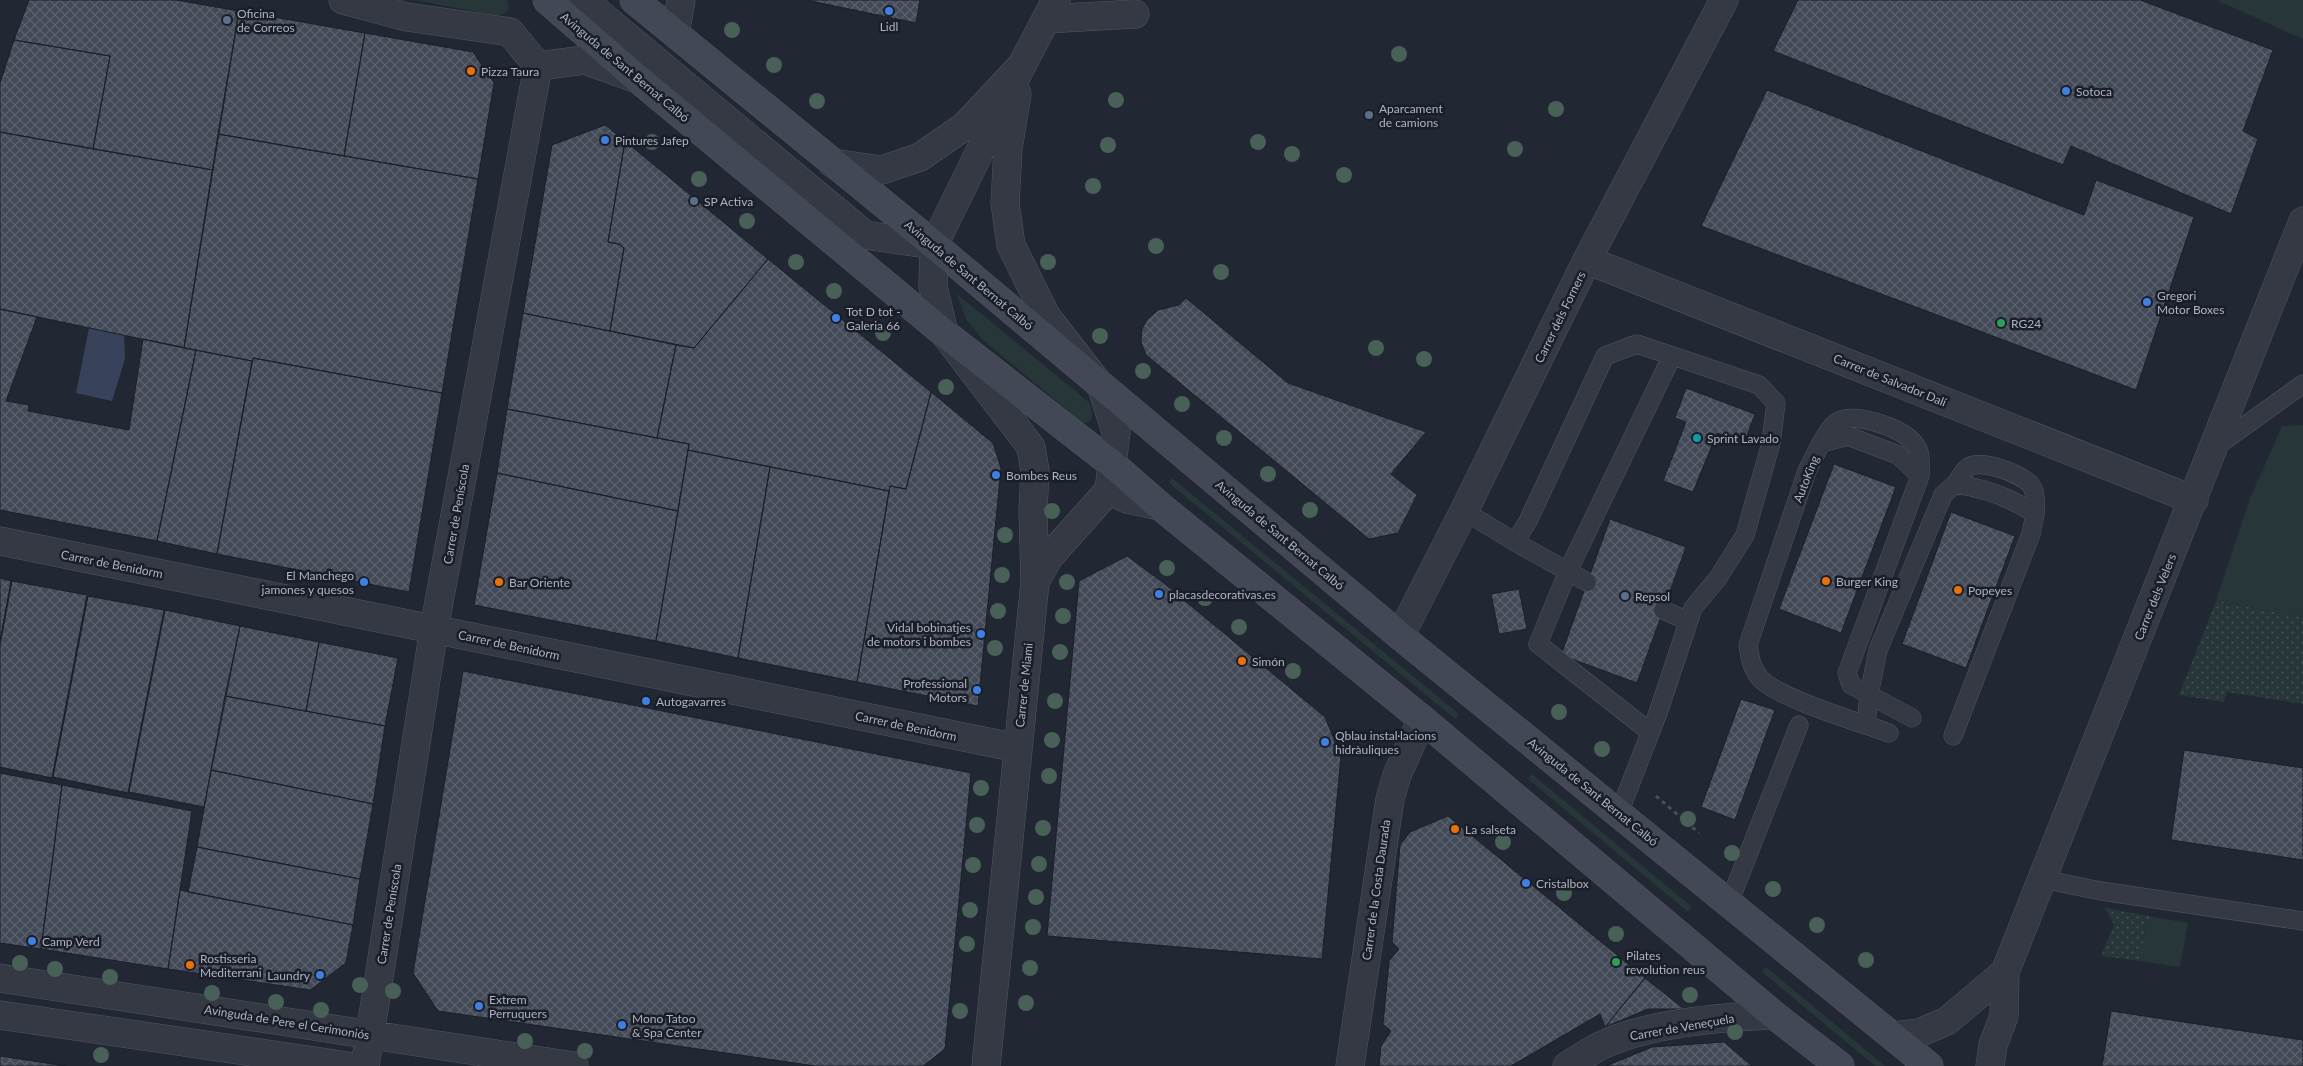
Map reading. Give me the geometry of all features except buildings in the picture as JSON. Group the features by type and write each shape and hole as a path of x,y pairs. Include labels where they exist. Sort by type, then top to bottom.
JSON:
{"main road":[{"name":"Avinguda de Sant Bernat Calbó","path":"547,0 638,79 944,333 1112,464 1160,506 1422,719 1774,1016 1840,1066"},
{"name":"Avinguda de Sant Bernat Calbó","path":"634,0 832,164 934,245 1102,388 1400,636 1929,1066"}],"street":[{"path":"343,0 407,17 510,32 538,66 585,60 638,79"},
{"path":"584,0 865,235 934,245"},
{"path":"674,34 681,0"},
{"name":"Carrer dels Forners","path":"1400,636 1464,511 1587,260 1724,0"},
{"path":"944,333 933,286 934,245 1051,9 1134,14"},
{"path":"832,164 882,170 920,157 965,126 1022,65"},
{"path":"1022,65 1008,149 1006,203 1010,245 1046,316 1102,388 1116,432 1110,490 1080,520 1049,557 1035,582"},
{"name":"Carrer de Peníscola","path":"365,1066 434,630 538,66"},
{"name":"Carrer dels Velers","path":"1990,1066 1993,1045 2004,1016 2005,972 2194,500 2303,221"},
{"name":"Carrer de Salvador Dalí","path":"1587,260 2194,500"},
{"name":"Carrer de Miami","path":"944,333 1031,447 1036,471 1033,510 1035,582 986,1066"},
{"path":"1110,490 1127,499 1160,506"},
{"name":"Carrer de Benidorm","path":"0,542 1018,748"},
{"name":"Carrer de la Costa Daurada","path":"1350,1066 1388,808 1397,775 1422,719"},
{"name":"Carrer dels Velers","path":"1893,1036 1919,1033 1947,1021 2005,972"},
{"name":"Avinguda de Pere el Cerimoniós","path":"0,978 574,1066"},
{"path":"0,1015 348,1066"},
{"name":"Carrer de Veneçuela","path":"1567,1066 1600,1046 1626,1036 1736,1017 1774,1016"}],"lane":[{"path":"1515,542 1528,521 1605,356 1637,344 1759,385 1776,403 1771,443 1745,535 1718,578 1693,608 1650,732 1619,813"},
{"path":"1650,732 1538,644 1568,571 1672,356"},
{"path":"2213,448 2303,384"},
{"name":"AutoKing","path":"1869,695 1851,685 1847,673 1920,476 1919,452 1907,435 1871,420 1844,418 1832,426 1807,470 1748,645 1752,668 1760,679 1778,692 1889,733"},
{"path":"1866,725 1869,695 1878,650 1943,495 1955,484 1968,467 1982,463 2004,470 2030,484 2036,497 2035,514 2031,534 1953,736"},
{"path":"1955,484 1981,488 2018,503 2035,514"},
{"path":"1464,511 1515,542 1588,582"},
{"path":"1663,610 1688,621"},
{"path":"1869,695 1912,718"},
{"path":"1729,903 1799,725"},
{"path":"2042,879 2101,891 2303,921"}],"shaded area":[{"path":"415,0 507,0 509,8 507,12 498,16"},
{"path":"2216,0 2303,0 2303,39"},
{"path":"956,293 1090,403 1091,421 1083,423 983,340 966,319"},
{"path":"2303,425 2303,617 2216,601 2251,496 2282,426"},
{"path":"1172,478 1459,714 1455,719 1169,483"},
{"path":"2216,601 2303,617 2303,704 2227,692 2224,702 2179,695"},
{"path":"1532,774 1692,907 1688,912 1528,779"},
{"path":"2105,908 2154,917 2145,927 2141,961 2101,956 2114,925"},
{"path":"2154,917 2188,923 2180,967 2141,961 2145,927"},
{"path":"1766,967 1885,1066 1875,1066 1762,972"}],"water":[{"path":"89,328 124,335 125,359 112,401 76,393"}],"place":[{"name":"Lidl","path":"889,11"},
{"name":"Oficina de Correos","path":"227,20"},
{"name":"Pizza Taura","path":"471,71"},
{"name":"Sotoca","path":"2066,91"},
{"name":"Aparcament de camions","path":"1369,115"},
{"name":"Pintures Jafep","path":"605,140"},
{"name":"SP Activa","path":"694,201"},
{"name":"Gregori Motor Boxes","path":"2147,302"},
{"name":"Tot D tot - Galeria 66","path":"836,318"},
{"name":"RG24","path":"2001,323"},
{"name":"Sprint Lavado","path":"1697,438"},
{"name":"Bombes Reus","path":"996,475"},
{"name":"Burger King","path":"1826,581"},
{"name":"El Manchego jamones y quesos","path":"364,582"},
{"name":"Bar Oriente","path":"499,582"},
{"name":"Popeyes","path":"1958,590"},
{"name":"placasdecorativas.es","path":"1159,594"},
{"name":"Repsol","path":"1625,596"},
{"name":"Vidal bobinatjes de motors i bombes","path":"981,634"},
{"name":"Simón","path":"1242,661"},
{"name":"Professional Motors","path":"977,690"},
{"name":"Autogavarres","path":"646,701"},
{"name":"Qblau instal·lacions hidràuliques","path":"1325,742"},
{"name":"La salseta","path":"1455,829"},
{"name":"Cristalbox","path":"1526,883"},
{"name":"Camp Verd","path":"32,941"},
{"name":"Pilates revolution reus","path":"1616,962"},
{"name":"Rostisseria Mediterrani","path":"190,965"},
{"name":"Laundry","path":"320,975"},
{"name":"Extrem Perruquers","path":"479,1006"},
{"name":"Mono Tatoo & Spa Center","path":"622,1025"}]}
